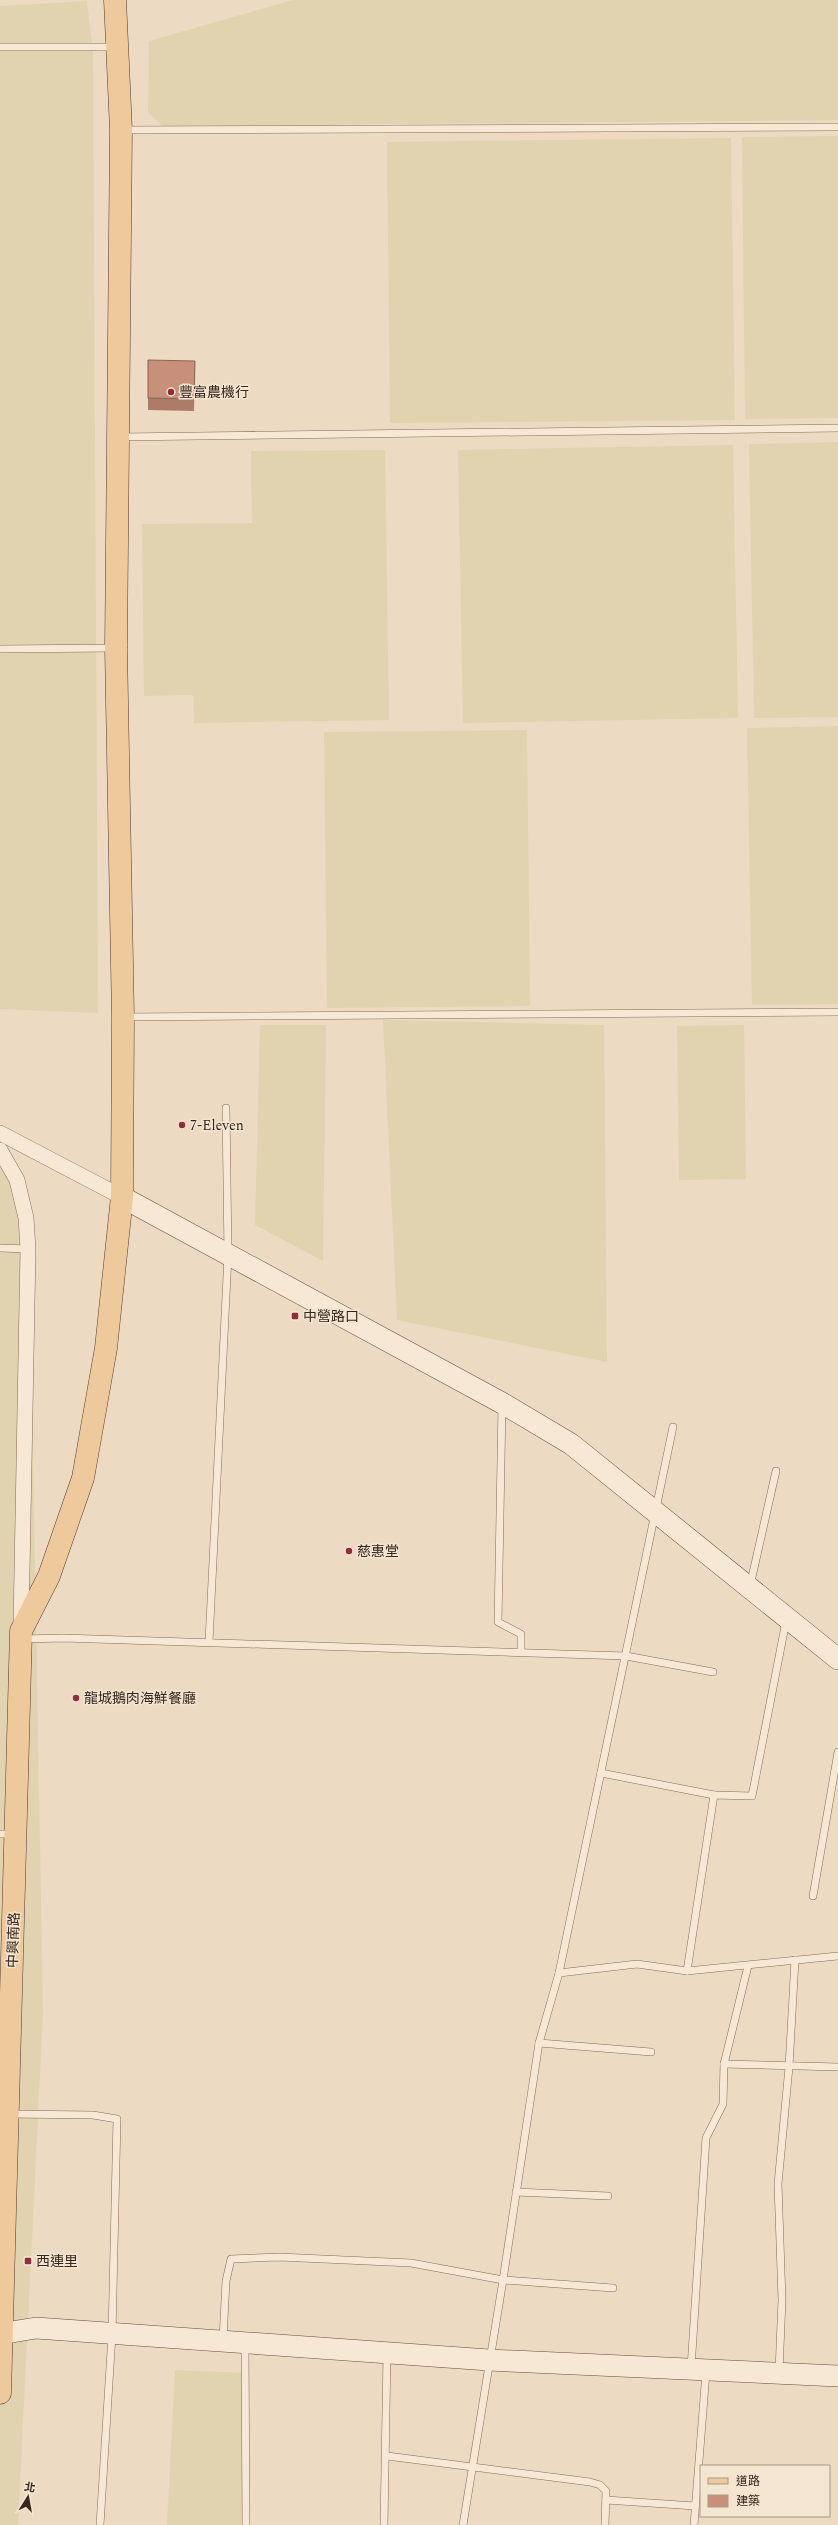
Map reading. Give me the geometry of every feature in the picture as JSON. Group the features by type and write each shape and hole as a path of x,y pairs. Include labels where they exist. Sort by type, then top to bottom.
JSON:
{"main road":[{"path":"21,1635 49,1576 83,1478 106,1348 122,1197 123,1017 116,648 121,130 116,47 116,0"},
{"name":"中興南路","path":"0,2392 8,2114 8,1834 21,1635"}],"street":[{"path":"0,1133 122,1197 502,1403 570,1444 838,1659"},
{"path":"0,1150 17,1180 26,1218 28,1249 21,1635"},
{"path":"1,2334 36,2328 112,2335 245,2341 387,2354 838,2376"}],"lane":[{"path":"0,47 116,47"},
{"path":"121,130 838,127"},
{"path":"117,438 838,428"},
{"path":"0,650 116,648"},
{"path":"123,1017 838,1012"},
{"path":"208,1642 228,1255 226,1108"},
{"path":"0,1248 28,1249"},
{"path":"502,1403 498,1622 521,1634 522,1652"},
{"path":"463,2525 503,2280 538,2042 559,1973 673,1427"},
{"path":"750,1589 776,1471"},
{"path":"601,1773 714,1795 752,1796 787,1618"},
{"path":"21,1635 63,1638 626,1656 713,1672"},
{"path":"813,1896 838,1752"},
{"path":"687,1971 714,1795"},
{"path":"559,1973 637,1964 687,1971 838,1956"},
{"path":"779,2372 782,2300 778,2184 789,2067 795,1960"},
{"path":"694,2525 706,2138 723,2104 724,2064 748,1966"},
{"path":"538,2042 652,2052"},
{"path":"724,2064 789,2067 838,2067"},
{"path":"8,2114 93,2115 117,2119 112,2335 100,2525"},
{"path":"516,2192 608,2196"},
{"path":"223,2340 226,2282 231,2260 279,2256 411,2263 503,2280 613,2288"},
{"path":"245,2341 246,2525"},
{"path":"384,2525 387,2456 387,2354"},
{"path":"387,2456 590,2482 600,2486 606,2491 606,2525"},
{"path":"606,2500 695,2506"}],"shaded area":[{"path":"293,0 838,0 838,120 162,126 148,112 149,41"},
{"path":"87,1 93,53 98,1013 0,1009 0,6"},
{"path":"838,136 838,418 745,419 742,137"},
{"path":"731,138 735,420 390,423 387,142"},
{"path":"838,442 838,717 754,718 749,444"},
{"path":"733,445 738,718 463,723 458,450"},
{"path":"385,450 389,720 194,723 193,695 144,696 142,524 252,523 251,451"},
{"path":"838,726 838,1004 752,1005 747,728"},
{"path":"527,730 530,1006 327,1008 324,732"},
{"path":"383,1020 604,1025 607,1362 397,1320"},
{"path":"260,1025 326,1025 323,1261 255,1225"},
{"path":"744,1025 746,1179 679,1180 677,1026"},
{"path":"0,1140 29,1235 43,2013 18,2525 0,2525"},
{"path":"175,2370 247,2373 248,2525 167,2525"}],"building":[{"name":"豐富農機行","path":"148,360 195,361 194,399 148,398"}],"place":[{"name":"豐富農機行","path":"171,392"},
{"name":"7-Eleven","path":"182,1125"},
{"name":"中營路口","path":"295,1316"},
{"name":"慈惠堂","path":"349,1551"},
{"name":"龍城鵝肉海鮮餐廳","path":"76,1698"},
{"name":"西連里","path":"28,2261"}]}
